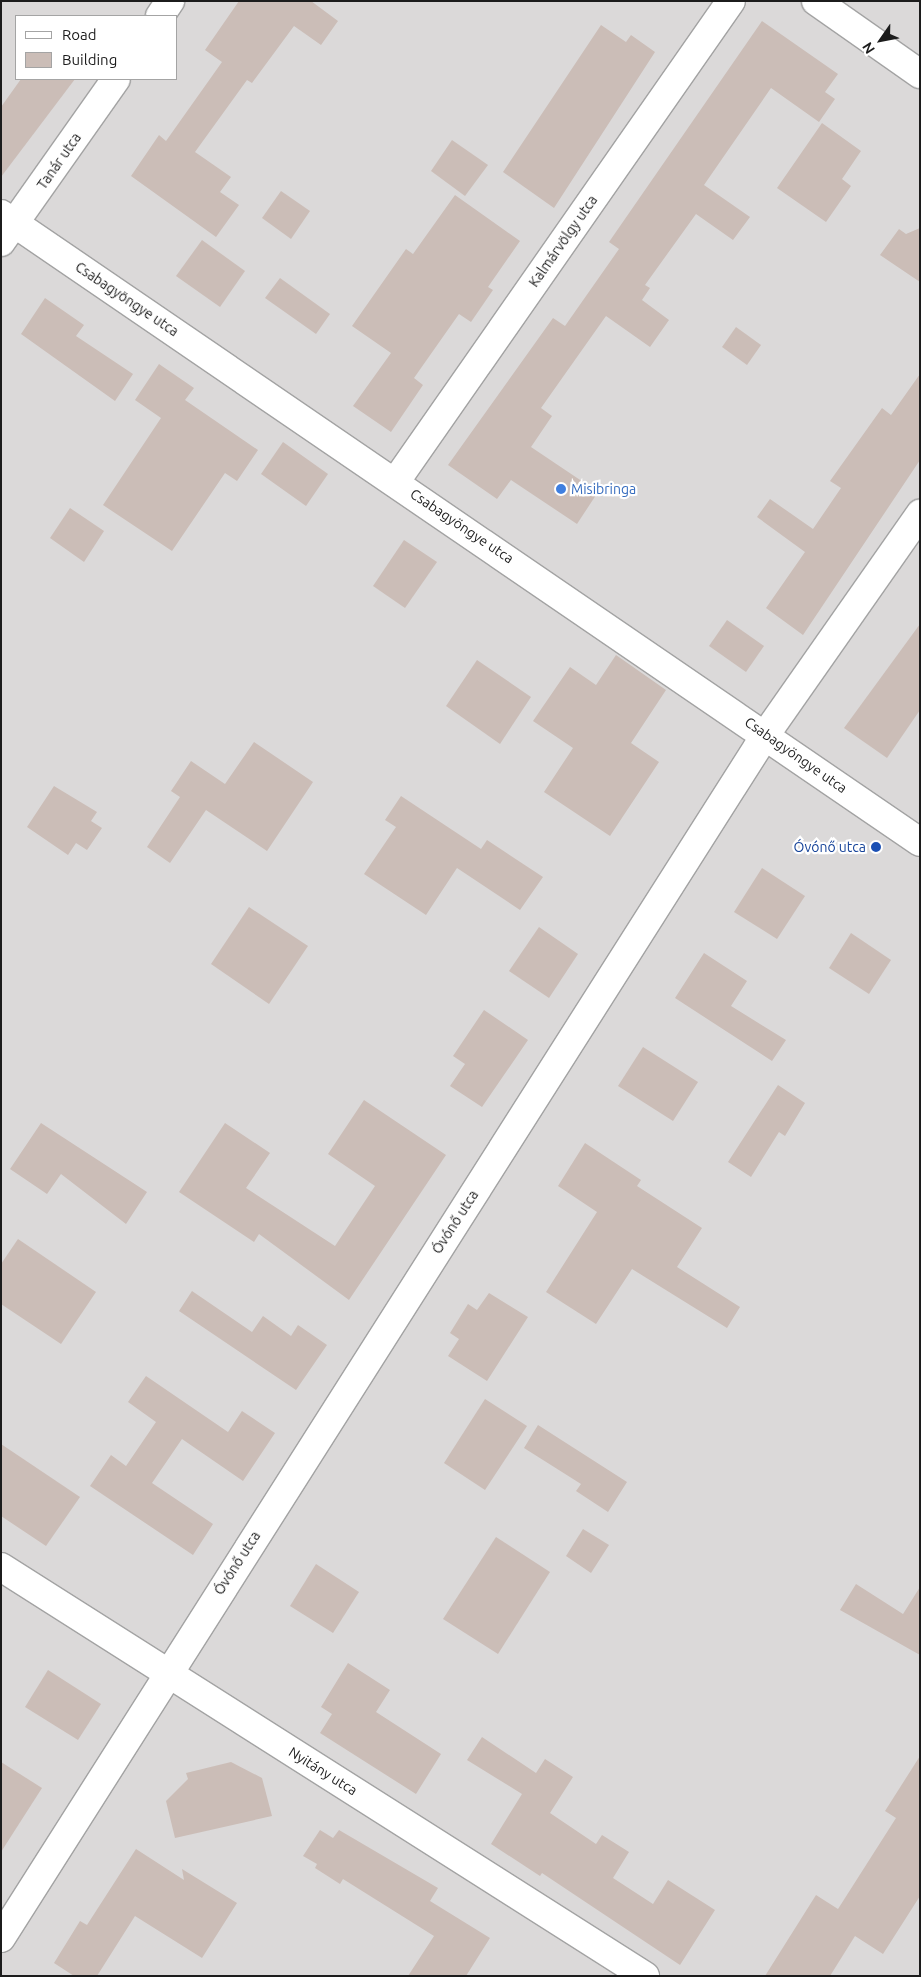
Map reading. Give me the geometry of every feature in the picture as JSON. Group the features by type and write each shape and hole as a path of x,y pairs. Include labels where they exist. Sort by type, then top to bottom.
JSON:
{"street":[{"path":"161,15 170,1"},
{"name":"Kalmárvölgy utca","path":"396,481 730,1"},
{"path":"816,1 920,74"},
{"name":"Tanár utca","path":"6,226 115,80"},
{"name":"Csabagyöngye utca","path":"6,226 396,481 766,734 920,842"},
{"name":"Óvónő utca","path":"1,1938 167,1672 766,734 920,514"},
{"name":"Nyitány utca","path":"1,1568 645,1976"}],"shaded area":[{"path":"1,1 920,1 920,1976 1,1976"}],"building":[{"path":"239,1 311,1 338,21 321,45 294,26 252,83 247,80 195,152 231,177 220,192 239,205 216,237 131,176 159,135 166,141 222,62 205,50"},
{"path":"762,21 838,74 825,92 835,99 819,122 771,88 704,185 750,217 733,240 696,214 645,285 650,288 642,300 669,320 650,347 606,316 541,408 552,416 531,447 598,492 577,524 511,480 497,499 448,465 553,318 565,326 619,249 609,242"},
{"path":"601,25 626,42 631,35 655,52 554,208 503,172"},
{"path":"20,80 74,80 1,177 1,107"},
{"path":"822,123 861,151 842,179 851,186 826,222 777,188"},
{"path":"452,140 488,165 465,196 431,171"},
{"path":"281,191 310,211 291,239 262,218"},
{"path":"455,195 520,241 488,287 493,290 471,322 459,314 414,378 423,385 391,432 353,406 391,353 352,326 406,249 413,254"},
{"path":"920,228 920,282 880,255 899,229 906,234"},
{"path":"202,240 245,271 220,307 176,276"},
{"path":"280,278 330,314 316,334 265,298"},
{"path":"45,298 84,325 76,336 133,374 115,401 21,334"},
{"path":"736,327 761,345 747,365 722,347"},
{"path":"159,364 194,388 185,400 258,450 237,481 225,473 172,551 103,505 161,418 135,400"},
{"path":"920,374 920,460 803,635 766,608 805,552 757,517 770,499 813,529 841,488 830,481 882,408 891,415"},
{"path":"283,442 328,474 306,506 261,474"},
{"path":"70,508 104,531 84,562 50,538"},
{"path":"404,540 437,562 405,608 373,586"},
{"path":"727,620 764,646 746,672 709,646"},
{"path":"920,624 920,710 887,758 844,728"},
{"path":"616,655 666,690 631,743 659,762 610,836 544,792 573,748 533,721 570,667 596,685"},
{"path":"477,660 531,697 500,744 446,706"},
{"path":"254,742 313,782 267,851 206,810 170,863 147,847 180,797 171,791 191,761 225,784"},
{"path":"54,786 97,812 91,821 102,828 87,850 76,843 68,855 27,827"},
{"path":"401,796 481,849 487,840 543,877 520,910 457,868 426,915 364,874 396,827 385,820"},
{"path":"762,868 805,896 777,939 734,912"},
{"path":"249,907 308,946 269,1004 211,964"},
{"path":"539,927 578,954 549,998 509,971"},
{"path":"851,933 891,960 869,994 829,968"},
{"path":"704,953 747,981 731,1006 786,1040 772,1061 675,998"},
{"path":"484,1010 528,1040 482,1107 450,1086 465,1064 453,1056"},
{"path":"643,1047 698,1082 673,1121 618,1086"},
{"path":"778,1085 805,1103 785,1136 779,1132 751,1177 728,1162"},
{"path":"364,1100 446,1155 349,1300 259,1234 254,1242 179,1192 225,1123 270,1153 246,1188 335,1246 375,1186 328,1154"},
{"path":"41,1123 147,1192 126,1224 61,1174 47,1194 10,1169"},
{"path":"585,1143 641,1180 637,1186 702,1228 677,1267 740,1307 727,1328 632,1269 596,1324 546,1292 597,1212 558,1186"},
{"path":"18,1239 96,1292 61,1344 1,1304 1,1264"},
{"path":"192,1291 252,1332 263,1316 291,1336 298,1325 327,1345 296,1390 179,1311"},
{"path":"489,1293 528,1317 487,1381 448,1356 459,1339 450,1333 468,1304 477,1310"},
{"path":"146,1376 228,1432 242,1411 275,1433 243,1481 182,1439 152,1483 213,1524 193,1555 90,1486 111,1455 126,1466 156,1422 128,1402"},
{"path":"485,1399 527,1426 485,1490 444,1463"},
{"path":"538,1425 627,1482 608,1512 576,1491 581,1484 524,1448"},
{"path":"1,1444 80,1497 46,1546 1,1516"},
{"path":"583,1529 609,1545 591,1573 566,1556"},
{"path":"496,1537 550,1572 498,1654 443,1619"},
{"path":"316,1564 359,1592 333,1633 290,1606"},
{"path":"856,1584 903,1614 920,1587 920,1655 840,1610"},
{"path":"348,1663 390,1690 376,1712 441,1754 416,1794 320,1733 332,1714 321,1707"},
{"path":"48,1670 101,1704 78,1740 25,1707"},
{"path":"482,1737 536,1773 545,1759 573,1777 550,1813 596,1844 602,1835 629,1852 613,1878 653,1904 668,1880 715,1910 680,1965 542,1873 540,1876 491,1844 522,1794 467,1760"},
{"path":"920,1756 920,1896 883,1954 855,1936 830,1976 765,1976 816,1895 838,1909 896,1818 885,1811"},
{"path":"1,1762 42,1788 1,1852"},
{"path":"231,1762 262,1778 272,1816 175,1838 166,1801 188,1779 186,1773"},
{"path":"320,1830 333,1838 339,1830 438,1888 430,1901 490,1938 466,1976 408,1976 434,1936 343,1879 340,1884 315,1868 317,1864 303,1856"},
{"path":"136,1849 184,1880 182,1869 237,1903 202,1958 135,1916 97,1976 74,1976 54,1963 80,1921 87,1925"}],"place":[{"name":"Misibringa","path":"561,489"},
{"name":"Óvónő utca","path":"876,847"}]}
